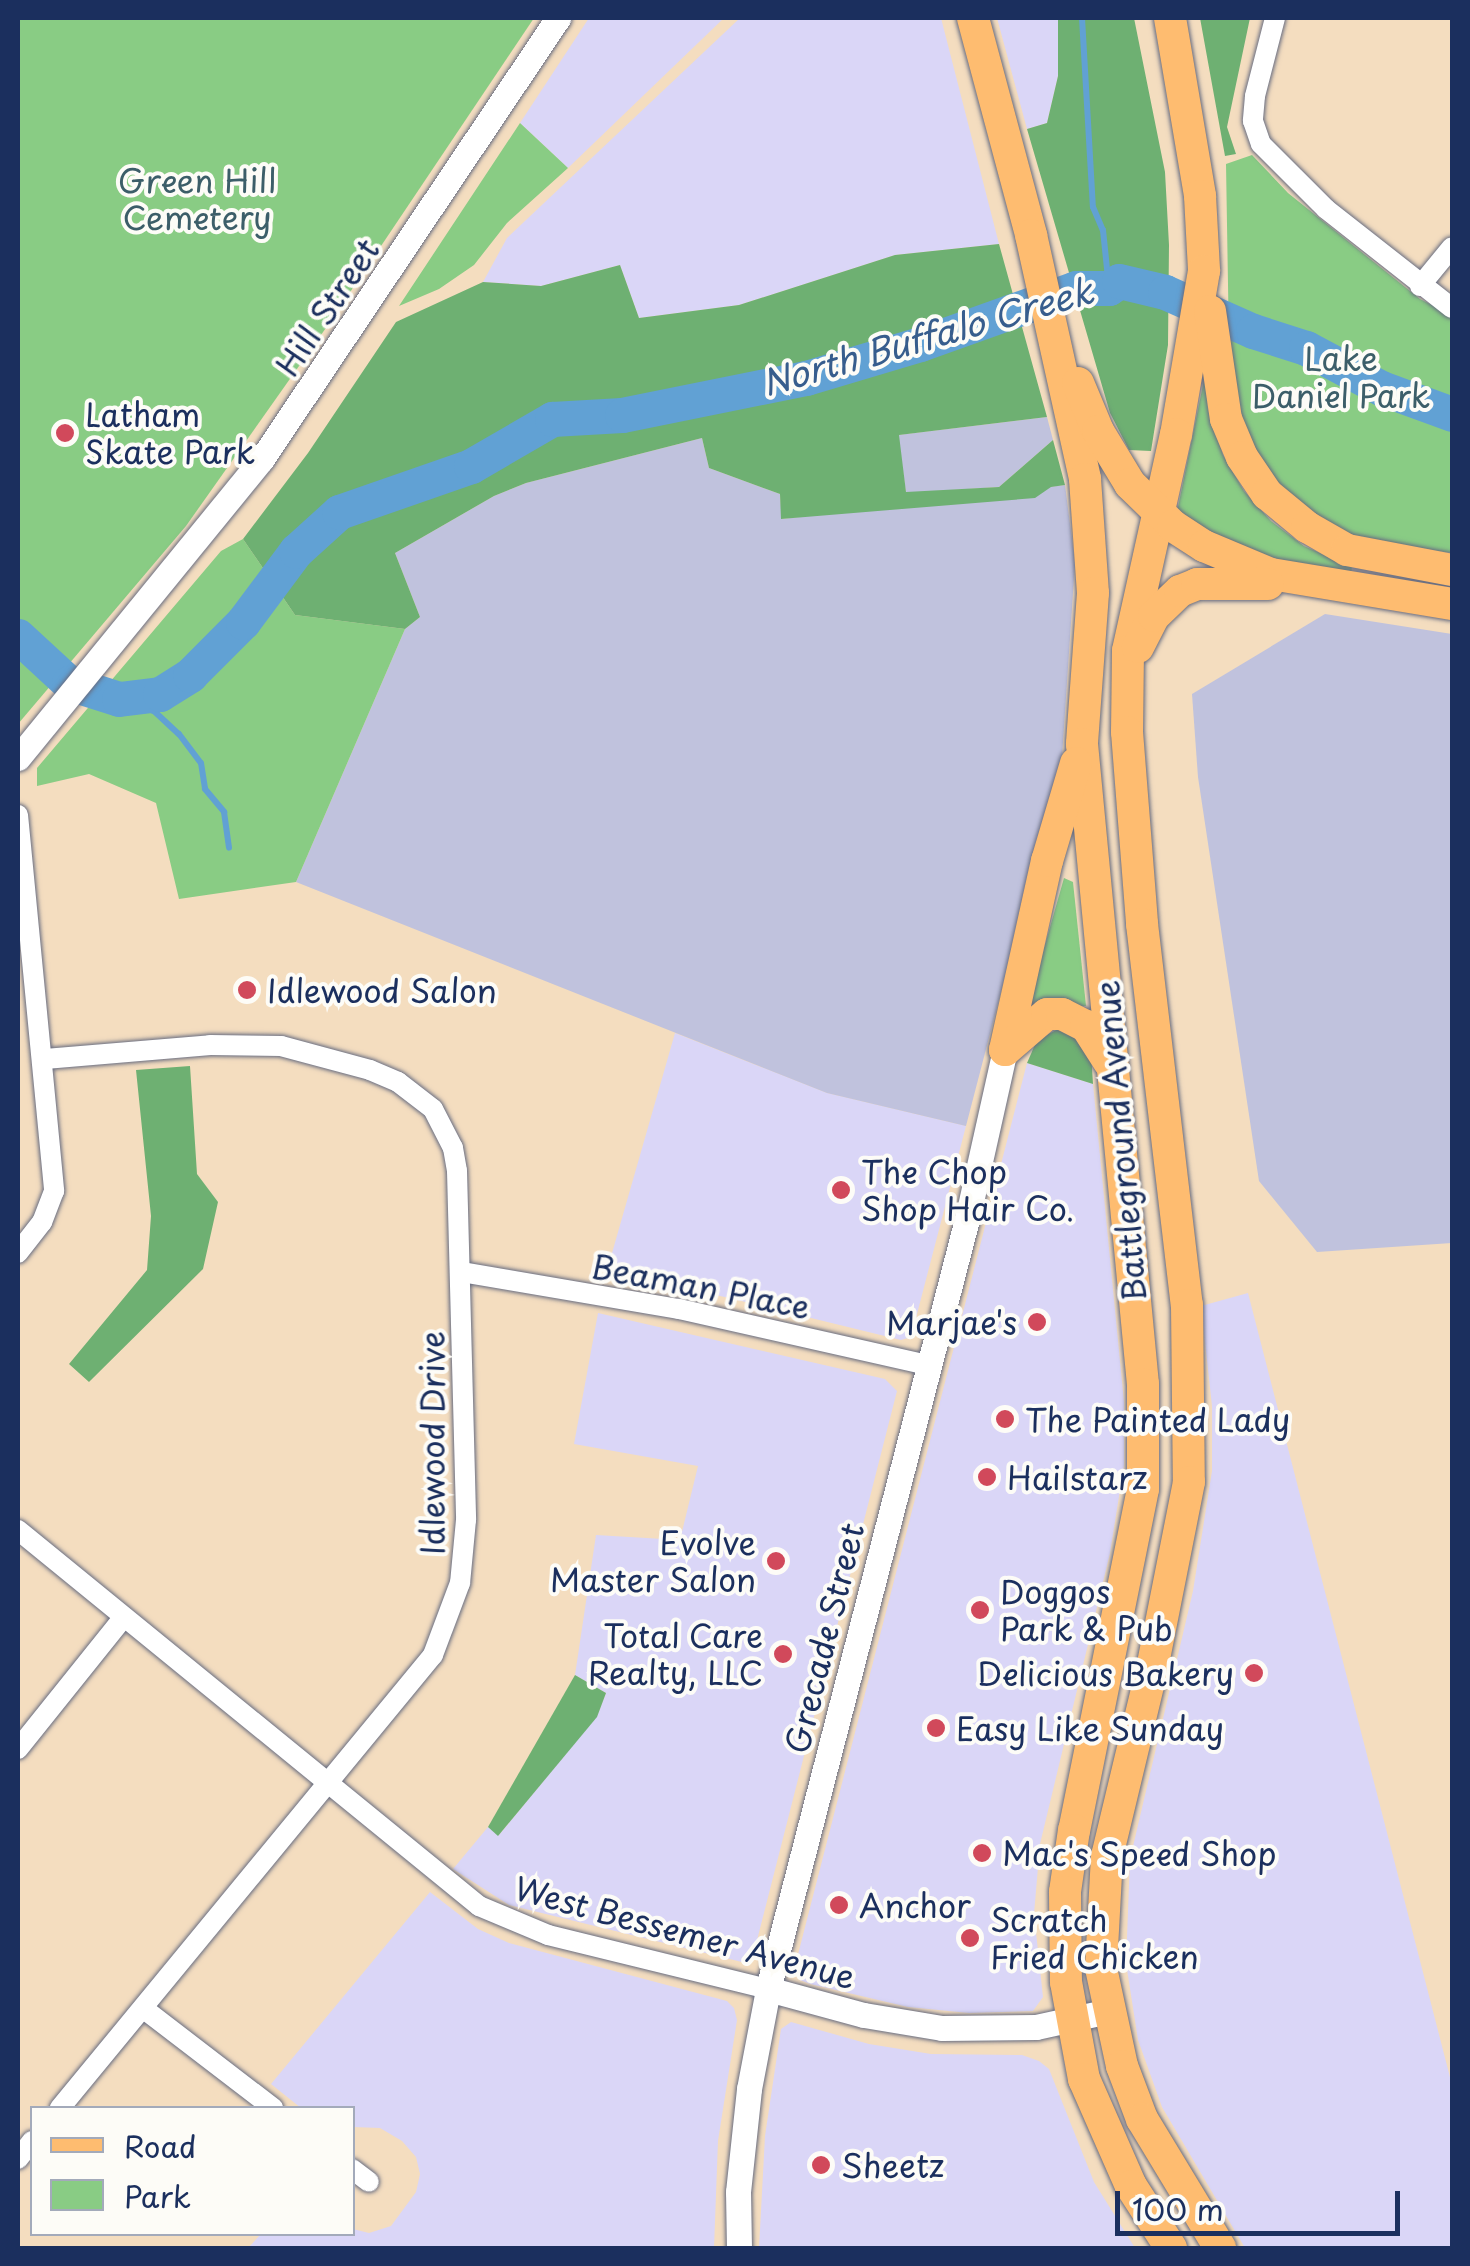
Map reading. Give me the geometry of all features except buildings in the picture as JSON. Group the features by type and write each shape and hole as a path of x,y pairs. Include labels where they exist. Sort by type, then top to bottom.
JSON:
{"main road":[{"name":"Battleground Avenue","path":"973,18 1031,235 1084,480 1093,594 1082,744 1142,1384 1143,1489 1070,1861 1066,1968 1084,2079 1132,2186 1171,2248"},
{"path":"1170,18 1200,196 1204,338 1226,419 1242,457 1266,494 1307,527 1347,550 1452,570"},
{"name":"Battleground Avenue","path":"1204,338 1156,511 1128,650 1126,732 1142,924 1187,1305 1189,1466 1181,1528 1152,1669 1106,1856 1101,1968 1109,2011 1142,2119 1220,2248"},
{"path":"1056,340 1070,360 1114,460 1156,511 1204,546 1237,562 1328,586"},
{"path":"1127,675 1148,626 1180,591 1224,582 1328,586 1452,604"},
{"path":"1005,1050 1047,861 1082,744"},
{"path":"1005,1050 1047,1014 1062,1014 1086,1026 1113,1068"}],"street":[{"name":"Hill Street","path":"18,758 227,504 316,383 558,18"},
{"path":"1275,18 1255,96 1253,121 1261,144 1326,209 1452,308"},
{"path":"1420,286 1452,247"},
{"path":"18,815 45,1060 54,1191 42,1222 18,1253"},
{"name":"Idlewood Drive","path":"45,1060 210,1045 281,1046 318,1053 398,1082 433,1109 453,1148 462,1272 466,1520 454,1607 423,1668 62,2106"},
{"name":"Grecade Street","path":"739,2248 738,2192 749,2090 768,1989 968,1215 1005,1050"},
{"name":"Beaman Place","path":"462,1272 679,1309 928,1365"},
{"name":"West Bessemer Avenue","path":"18,1530 439,1876 479,1906 512,1922 580,1944 864,2015 942,2028 1005,2029 1109,2011"},
{"path":"18,1749 123,1618"},
{"path":"144,2009 270,2106"}],"shaded area":[{"path":"589,18 724,18 568,168 520,123"},
{"path":"740,18 941,18 999,244 895,255 739,305 639,318 620,265 541,286 483,282 507,238"},
{"path":"997,18 1058,18 1058,76 1047,123 1027,129"},
{"path":"1047,417 1053,440 999,487 906,493 898,435"},
{"path":"702,438 709,468 780,494 782,519 1065,485 1075,563 1062,757 966,1126 827,1093 296,882 405,629 420,617 395,553 494,496 526,483"},
{"path":"1325,614 1452,634 1452,1243 1317,1252 1259,1181 1198,777 1192,694"},
{"path":"675,1033 827,1093 966,1126 911,1337 901,1340 725,1297 606,1274"},
{"path":"1027,1063 1093,1084 1124,1402 1124,1465 1110,1553 1040,1844 1034,1914 1043,1997 1033,2011 969,2013 908,2007 810,1984 800,1980 794,1970"},
{"path":"1248,1293 1452,2085 1452,2248 1245,2248 1162,2107 1138,2040 1126,1963 1130,1859 1193,1591 1212,1471 1212,1406 1201,1306"},
{"path":"598,1313 885,1379 897,1391 753,1956 746,1963 509,1905 453,1869 488,1827 499,1835 597,1716 606,1693 575,1675 596,1535 680,1540 698,1466 574,1444"},
{"path":"430,1892 478,1929 509,1943 727,2001 737,2020 718,2141 714,2248 248,2248 259,2236 355,2236 355,2230 369,2233 391,2226 416,2192 420,2174 416,2157 402,2141 380,2128 355,2127 355,2106 298,2106 271,2084"},
{"path":"791,2022 869,2044 931,2054 1022,2055 1039,2061 1049,2069 1094,2182 1135,2248 759,2248 765,2136 781,2029"}],"green space":[{"name":"Green Hill Cemetery","path":"18,18 534,18 328,325 186,526 18,724"},
{"path":"1058,18 1134,18 1165,172 1169,245 1168,345 1151,451 1129,450 1110,413 1027,129 1047,123 1058,76"},
{"path":"1200,18 1250,18 1227,127 1236,154 1225,156"},
{"path":"520,123 568,168 507,223 474,265 439,289 399,306"},
{"name":"Lake Daniel Park","path":"1252,155 1288,193 1420,299 1452,315 1452,553 1352,539 1275,488 1230,405 1226,164"},
{"path":"999,244 1047,417 899,435 906,492 999,487 1053,440 1065,485 1051,487 1035,498 781,519 780,494 709,468 702,438 526,483 494,496 395,553 420,617 405,629 295,615 243,539 308,453 396,322 483,282 541,286 620,265 639,318 739,305 895,255"},
{"path":"1205,375 1208,410 1223,455 1244,491 1271,521 1304,546 1352,567 1351,574 1296,565 1226,543 1177,512"},
{"path":"243,539 295,615 405,629 296,882 179,899 156,803 89,774 37,786 37,768 221,551"},
{"path":"1064,878 1073,882 1086,1006 1027,1008"},
{"path":"1058,1029 1072,1032 1091,1052 1093,1084 1027,1063 1037,1040"},
{"path":"190,1066 197,1174 218,1202 203,1269 89,1382 69,1364 147,1270 151,1216 136,1070"},
{"path":"575,1675 606,1693 597,1717 498,1836 488,1827"}],"waterway":[{"path":"1082,18 1093,207 1103,230 1109,288"},
{"name":"North Buffalo Creek","path":"18,636 69,683 119,699 160,694 190,675 243,622 296,551 339,512 471,466 552,419 622,415 806,378 920,344 1076,288 1109,288 1119,281 1165,292 1253,331 1306,348 1381,388 1452,414"},
{"path":"119,699 154,711 179,734 201,763 205,789 224,812 229,848"}],"place":[{"name":"Latham Skate Park","path":"65,433"},
{"name":"Idlewood Salon","path":"247,990"},
{"name":"The Chop Shop Hair Co.","path":"841,1190"},
{"name":"Marjae's","path":"1037,1322"},
{"name":"The Painted Lady","path":"1005,1419"},
{"name":"Hailstarz","path":"987,1477"},
{"name":"Evolve Master Salon","path":"776,1561"},
{"name":"Doggos Park & Pub","path":"980,1610"},
{"name":"Total Care Realty, LLC","path":"783,1654"},
{"name":"Delicious Bakery","path":"1254,1673"},
{"name":"Easy Like Sunday","path":"936,1728"},
{"name":"Mac's Speed Shop","path":"982,1853"},
{"name":"Anchor","path":"839,1905"},
{"name":"Scratch Fried Chicken","path":"970,1938"},
{"name":"Sheetz","path":"821,2165"}]}
